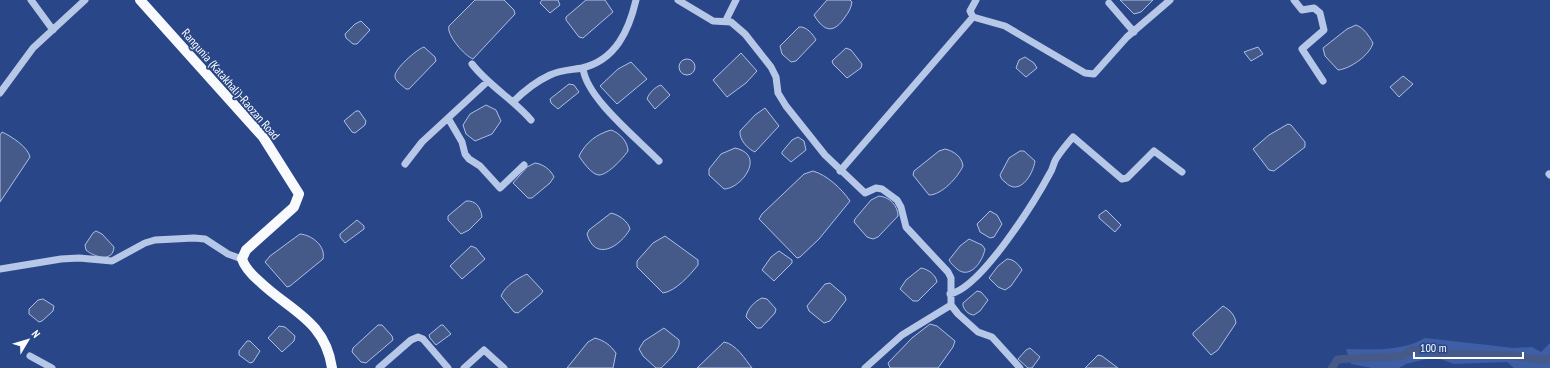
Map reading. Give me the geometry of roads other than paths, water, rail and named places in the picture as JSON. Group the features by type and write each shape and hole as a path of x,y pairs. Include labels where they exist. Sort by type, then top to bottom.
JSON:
{"main road":[{"name":"Rangunia (Katakhali)-Raozan Road","path":"140,0 263,137 299,194 294,207 246,250 242,259"},
{"path":"242,259 248,269 268,290 314,325 325,345 332,368"}],"street":[{"path":"31,0 53,30"},
{"path":"0,93 33,48 85,0"},
{"path":"513,102 549,75 564,70 583,68 600,60 614,49 623,39 636,0"},
{"path":"678,0 713,21 726,20 738,27 763,55 776,77 778,93 786,106 840,171 865,193 876,188 882,189 897,200 901,207 906,227 948,272 951,278 951,305 969,326 978,332 992,337 1020,368"},
{"path":"726,20 736,0"},
{"path":"976,0 970,11 973,17 1005,26 1085,73 1094,74 1134,32 1170,0"},
{"path":"1294,0 1302,10 1314,8 1320,14 1324,30 1302,48 1323,81"},
{"path":"1109,3 1134,32"},
{"path":"840,171 973,17"},
{"path":"472,64 487,82 513,102 531,120"},
{"path":"583,68 584,76 596,95 620,123 659,161"},
{"path":"406,164 422,142 487,82"},
{"path":"448,118 462,142 465,154 469,159 480,166 500,188 524,165"},
{"path":"950,294 961,290 984,269 1007,240 1047,179 1056,160 1073,137 1122,179 1127,178 1154,151 1182,172"},
{"path":"0,269 61,259 79,258 112,261 122,257 134,248 150,242 194,238 205,239 228,254 242,259"},
{"path":"865,368 902,335 951,305"},
{"path":"378,368 411,340 418,337 423,339 448,368"},
{"path":"464,368 484,350 504,368"},
{"path":"30,356 52,368"}],"waterway":[{"path":"1332,368 1337,360 1403,356 1412,350 1428,350 1446,354 1506,355 1544,360 1550,358"}]}
